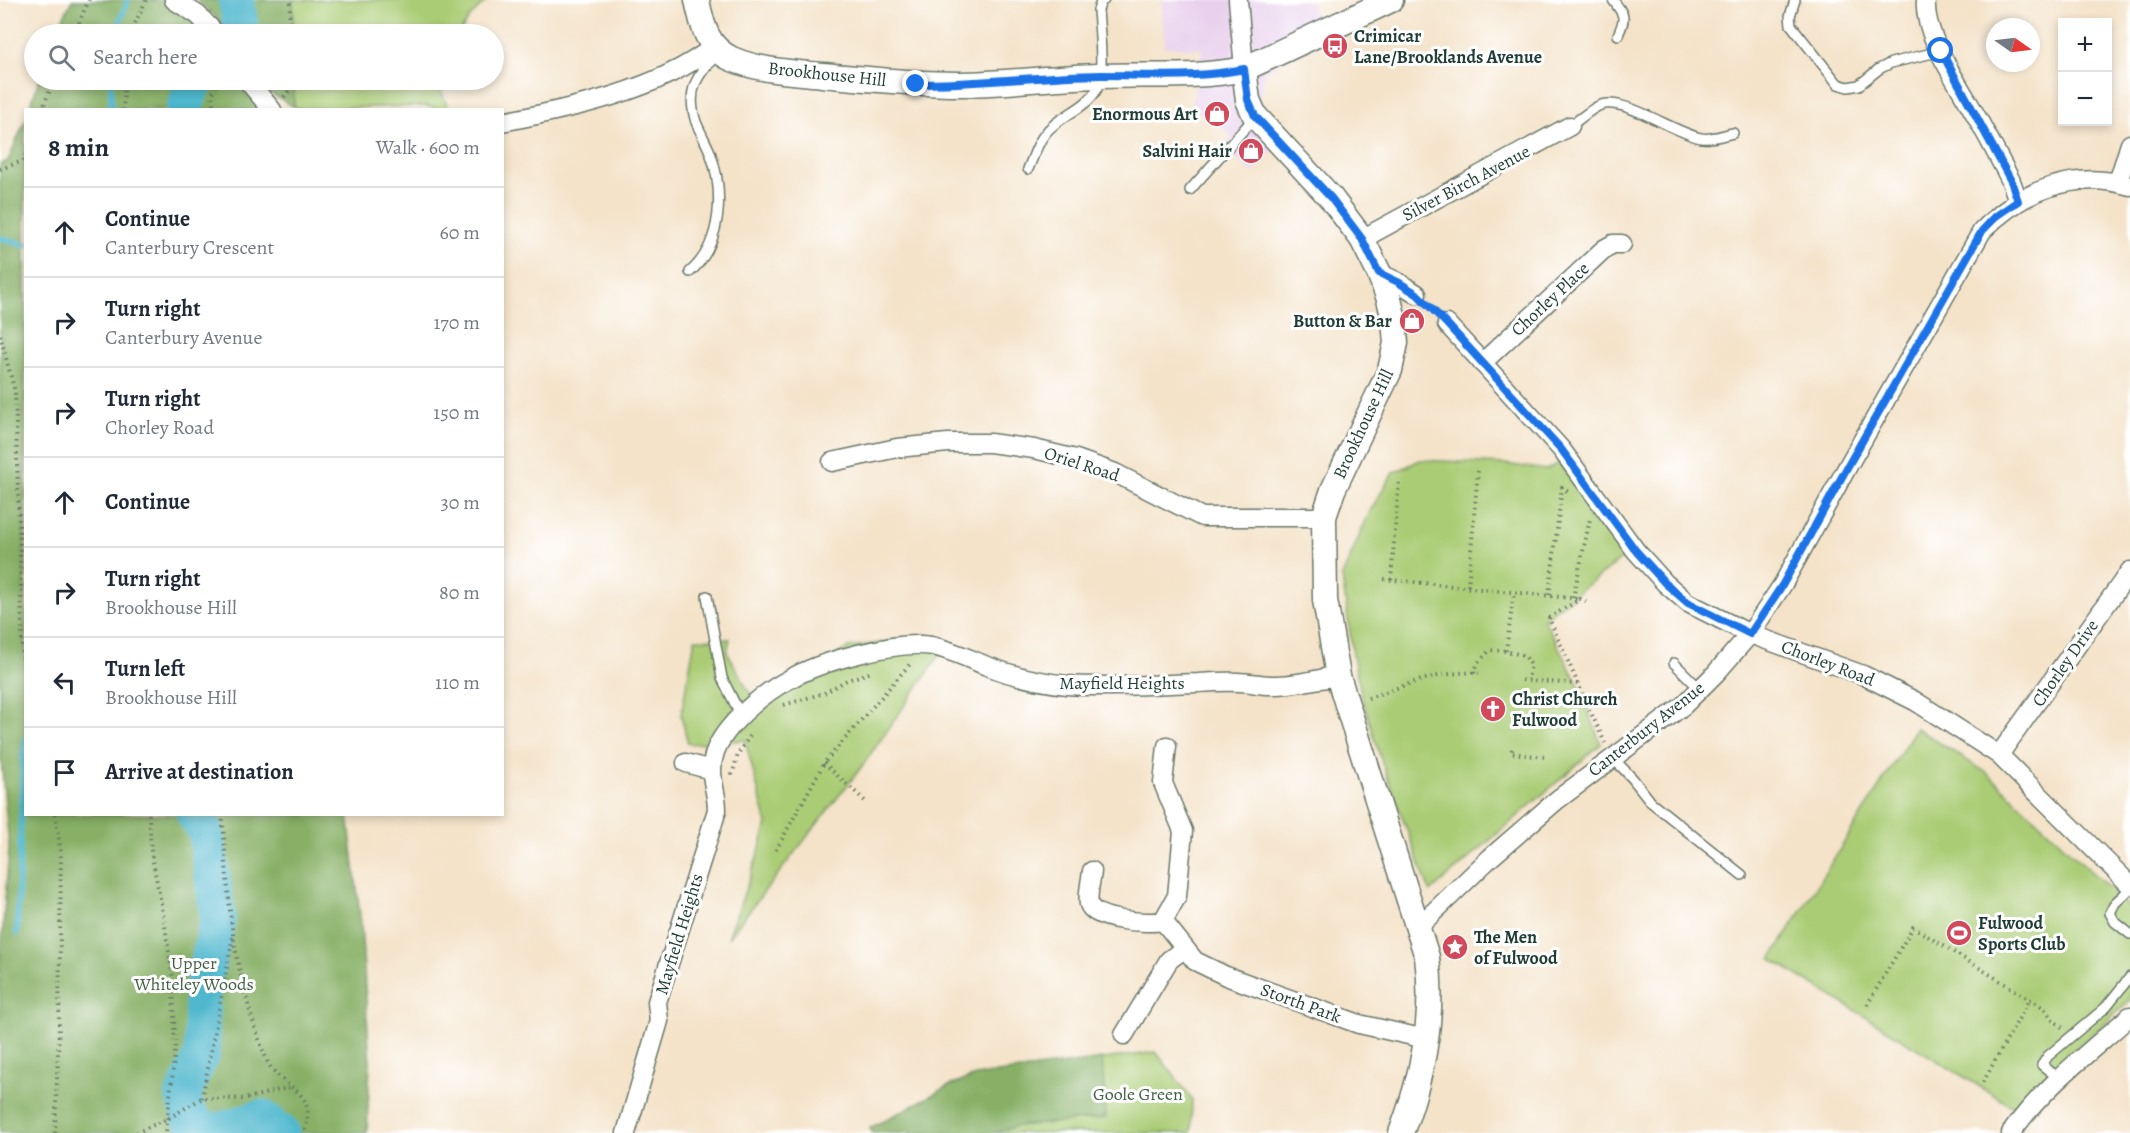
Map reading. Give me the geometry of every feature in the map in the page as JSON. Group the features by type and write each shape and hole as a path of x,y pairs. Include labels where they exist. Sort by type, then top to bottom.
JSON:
{"street":[{"path":"174,0 198,15 207,24"},
{"path":"504,122 564,110 630,89 717,50 703,28 697,0"},
{"path":"1238,0 1244,69 1391,0"},
{"path":"1926,0 1925,7 1930,26 1941,51 2011,181 2018,201"},
{"name":"Brookhouse Hill","path":"717,50 731,59 751,66 916,84 961,84 1101,75 1191,76 1244,69 1248,100 1255,116 1331,198 1362,239 1389,299 1396,343 1390,370 1333,490 1324,517 1325,600 1338,676 1418,927 1427,957 1431,982 1426,1039 1419,1077 1404,1132"},
{"path":"255,90 270,108"},
{"name":"Silver Birch Avenue","path":"1362,239 1570,126"},
{"path":"2124,184 2130,144"},
{"name":"Canterbury Avenue","path":"1418,927 1490,858 1557,800 1684,705 1750,634 1783,584 1982,231 1996,216 2043,188 2070,181 2091,180 2124,184"},
{"name":"Chorley Place","path":"1482,363 1604,249 1613,244 1623,244"},
{"path":"1379,273 1417,294"},
{"name":"Chorley Road","path":"1447,324 1561,449 1636,551 1665,583 1688,603 1750,634 1874,680 1915,701 1999,755 2130,885"},
{"name":"Oriel Road","path":"832,462 897,448 948,443 990,443 1034,449 1076,459 1115,473 1202,517 1324,517"},
{"name":"Chorley Drive","path":"1999,755 2130,571"},
{"name":"Mayfield Heights","path":"626,1133 659,1021 657,1002 717,810 711,770 715,751 725,733 741,716 788,680 855,654 902,647 930,646 954,652 1018,676 1046,683 1085,686 1241,682 1272,685 1338,676"},
{"path":"1092,871 1089,902 1093,911 1103,916 1153,923 1163,921 1177,897 1183,831 1163,783 1167,747"},
{"path":"686,763 711,770"},
{"name":"Storth Park","path":"1163,921 1195,961 1288,999 1359,1024 1426,1039"},
{"path":"1124,1035 1169,960 1184,949"},
{"path":"2011,1133 2020,1119 2060,1079 2130,1016"}],"lane":[{"path":"1028,169 1044,135 1092,96 1098,88 1101,75 1098,10 1104,0"},
{"path":"1612,0 1623,13 1624,21 1618,35"},
{"path":"1795,0 1790,16 1791,25 1838,84 1848,87 1859,85 1879,69 1891,63 1941,51"},
{"path":"690,272 697,266 715,234 718,182 710,152 696,123 693,93 700,73 717,50"},
{"path":"1570,126 1600,105 1611,105 1635,110 1686,134 1704,139 1733,134"},
{"path":"1190,190 1255,116"},
{"path":"707,596 722,678 741,716"},
{"path":"1674,663 1700,688"},
{"path":"1612,757 1651,802 1742,875"},
{"path":"2130,889 2115,903 2110,913 2115,922 2130,934"},
{"path":"2060,1079 2042,1065 2048,1056 2105,1008 2130,977"}],"path":[{"path":"78,24 89,0"},
{"path":"135,24 146,0"},
{"path":"290,0 290,24"},
{"path":"43,108 50,90"},
{"path":"123,108 124,90"},
{"path":"214,90 212,95 214,108"},
{"path":"123,101 127,108"},
{"path":"0,169 24,159"},
{"path":"0,335 15,393 24,661"},
{"path":"1468,586 1478,471"},
{"path":"1391,580 1399,481"},
{"path":"1549,595 1562,487 1570,493"},
{"path":"1573,598 1590,516 1586,507 1596,496"},
{"path":"1384,579 1580,598 1586,602"},
{"path":"1506,651 1514,592"},
{"path":"1580,598 1549,618 1612,757"},
{"path":"1347,705 1438,675 1476,673 1485,653 1490,650 1525,656 1531,665 1528,680"},
{"path":"777,850 824,764 899,675 912,663 903,665"},
{"path":"777,711 783,706 824,693 847,680 876,671"},
{"path":"1522,680 1578,684"},
{"path":"714,792 728,788 738,754 756,729"},
{"path":"1512,749 1511,753 1544,757"},
{"path":"824,764 865,801"},
{"path":"55,816 61,854 55,1133"},
{"path":"149,816 151,852 164,913 173,979 175,1051 166,1133"},
{"path":"222,816 233,934 255,1029 269,1065 306,1100 309,1118 304,1133"},
{"path":"1867,1005 1913,927 2044,1008 2053,1020 2072,1034"},
{"path":"202,1098 233,934"},
{"path":"1983,1082 2030,999"},
{"path":"136,1133 169,1118 202,1098 244,1099 292,1087"}],"shaded area":[{"path":"1161,0 1312,0 1322,43 1279,63 1266,72 1259,99 1286,136 1252,173 1223,147 1232,136 1191,108 1202,49 1165,47"}],"green space":[{"path":"72,0 166,0 180,7 194,24 60,24"},
{"path":"197,0 487,0 465,24 221,24"},
{"path":"197,0 295,0 293,1 294,24 221,24"},
{"path":"36,90 249,90 264,108 30,108"},
{"path":"265,90 440,90 449,108 428,106 297,108"},
{"path":"265,90 294,90 294,107"},
{"name":"Upper Whiteley Woods","path":"24,122 24,816 348,816 361,923 370,1063 367,1133 0,1133 0,966 9,847 0,748 0,164 8,161"},
{"path":"1420,460 1505,464 1546,470 1559,463 1625,556 1544,619 1578,684 1601,744 1430,892 1381,760 1361,693 1342,576 1370,511 1393,473"},
{"path":"925,635 949,642 863,765 728,938 767,824 745,740 688,744 681,715 695,639 730,639 727,652 753,699 849,648"},
{"name":"Fulwood Sports Club","path":"1916,728 1987,773 2130,908 2130,1000 2013,1107 1771,959"},
{"name":"Goole Green","path":"1156,1052 1192,1099 1191,1133 872,1133 870,1128 951,1085 976,1076"},
{"name":"Goole Green","path":"1102,1059 1106,1118 1017,1126 994,1133 872,1133 870,1128 951,1085 976,1076"}],"waterway":[{"path":"119,24 128,0"},
{"path":"236,0 240,24"},
{"path":"111,90 111,108"},
{"path":"185,108 191,90"},
{"path":"0,238 24,244"},
{"path":"17,933 24,750"},
{"path":"195,816 206,831 218,918 202,990 202,1054 183,1095 189,1116 209,1133 262,1117 282,1133"}],"place":[{"name":"Crimicar Lane/Brooklands Avenue","path":"1335,46"},
{"name":"Enormous Art","path":"1217,114"},
{"name":"Salvini Hair","path":"1251,151"},
{"name":"Button & Bar","path":"1412,321"},
{"name":"Christ Church Fulwood","path":"1493,709"},
{"name":"Fulwood Sports Club","path":"1959,933"},
{"name":"The Men of Fulwood","path":"1455,947"}],"route":[{"path":"916,84 961,84 1101,75 1191,76 1244,69 1248,100 1255,116 1331,198 1362,239 1379,273 1417,294 1447,324 1561,449 1636,551 1665,583 1688,603 1750,634 1783,584 1982,231 1996,216 2018,201 2011,181 1941,51"}]}
